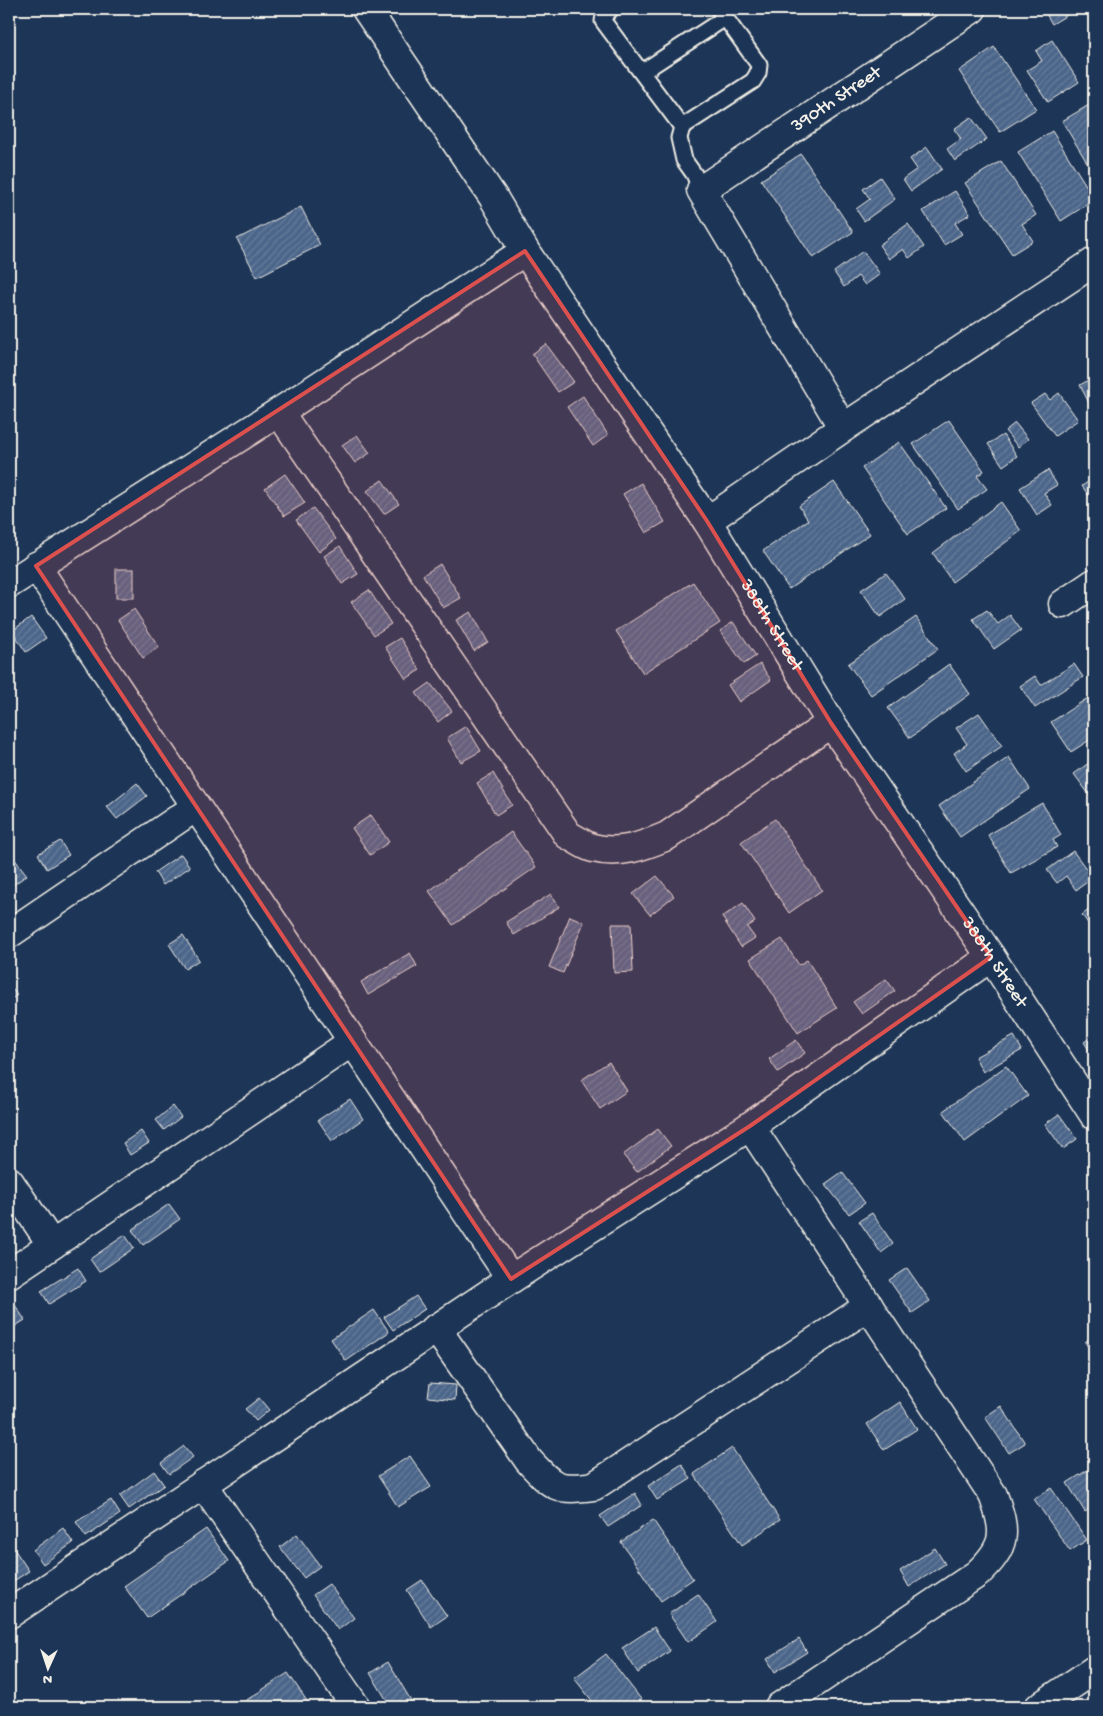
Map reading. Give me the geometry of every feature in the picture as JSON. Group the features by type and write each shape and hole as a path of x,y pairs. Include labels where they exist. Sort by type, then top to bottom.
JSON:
{"street":[{"name":"388th Street","path":"366,9 493,197 525,251 707,521 831,723 991,957 1094,1114"},
{"name":"390th Street","path":"701,190 972,9"},
{"path":"701,190 843,428"},
{"path":"9,584 279,412 525,251"},
{"path":"707,521 843,428 1094,262"},
{"path":"279,412 568,835 592,848 617,851 642,846 667,836 831,723"},
{"path":"36,566 510,1279"},
{"path":"1063,604 1094,583"},
{"path":"9,934 196,807"},
{"path":"9,1614 510,1279 750,1126 991,957"},
{"path":"9,1274 352,1042"},
{"path":"750,1126 993,1495 1000,1513 1003,1534 993,1559 977,1574 779,1707"},
{"path":"9,1181 52,1245"},
{"path":"436,1328 529,1461 545,1479 558,1487 576,1489 594,1486 869,1306"},
{"path":"203,1484 356,1707"},
{"path":"1039,1707 1094,1670"}],"lane":[{"path":"610,9 604,16 603,22 682,127"},
{"path":"642,72 722,14 759,65 758,73 753,81 682,127 679,138 684,160 694,174 701,190"}],"highlighted area":[{"path":"525,251 707,521 831,723 991,957 750,1126 511,1279 36,566"}],"building":[{"path":"1043,9 1077,9 1052,24"},
{"path":"1052,40 1079,82 1048,102 1027,70 1042,61 1036,51"},
{"path":"994,47 1036,109 1000,132 959,71"},
{"path":"1094,53 1094,67 1087,58"},
{"path":"1094,102 1094,174 1062,121"},
{"path":"971,117 987,139 955,161 947,149 961,139 954,129"},
{"path":"1052,131 1094,198 1094,200 1061,221 1018,152"},
{"path":"927,147 942,169 911,191 903,179 917,169 910,159"},
{"path":"801,154 853,232 813,258 761,180"},
{"path":"1001,161 1036,215 1022,224 1033,241 1012,254 965,183"},
{"path":"880,177 895,199 864,221 856,209 870,199 863,189"},
{"path":"955,191 970,214 955,223 962,234 944,245 923,211"},
{"path":"301,207 320,245 257,277 237,239"},
{"path":"908,224 924,247 909,258 903,249 889,259 879,245"},
{"path":"863,251 880,274 865,285 858,276 844,287 834,272"},
{"path":"546,344 574,382 558,392 532,354"},
{"path":"1094,377 1094,406 1091,407 1080,385"},
{"path":"1059,393 1078,420 1055,436 1031,403 1045,394 1050,400"},
{"path":"583,396 608,435 593,446 567,407"},
{"path":"949,420 984,471 977,476 987,489 958,509 913,444"},
{"path":"1015,423 1028,439 1018,447 1005,431"},
{"path":"357,435 370,453 355,463 342,445"},
{"path":"1003,435 1017,456 1003,466 988,444"},
{"path":"899,442 946,508 908,534 862,468"},
{"path":"1048,470 1057,485 1044,493 1052,505 1037,515 1020,488"},
{"path":"285,474 305,503 284,516 265,488"},
{"path":"1094,478 1094,503 1082,486"},
{"path":"382,480 399,504 384,514 367,491"},
{"path":"834,482 870,534 789,589 763,551 808,520 799,506"},
{"path":"641,483 665,522 646,533 623,494"},
{"path":"1001,502 1021,531 952,582 933,553"},
{"path":"313,508 336,539 319,552 296,520"},
{"path":"340,546 358,574 342,584 324,556"},
{"path":"440,564 461,598 443,608 423,575"},
{"path":"116,569 134,569 134,598 116,598"},
{"path":"886,573 905,599 880,617 861,590"},
{"path":"693,582 720,623 643,673 616,631"},
{"path":"369,590 391,624 374,635 351,602"},
{"path":"134,609 159,647 143,658 118,620"},
{"path":"987,610 998,624 1010,615 1021,630 994,649 973,619"},
{"path":"471,612 488,642 474,651 456,620"},
{"path":"31,617 46,638 26,652 12,631"},
{"path":"916,617 938,649 871,695 848,664"},
{"path":"733,622 756,656 744,664 720,631"},
{"path":"400,638 420,670 406,679 385,647"},
{"path":"760,664 771,680 739,702 728,685"},
{"path":"949,664 970,694 910,738 888,708"},
{"path":"1074,664 1083,677 1035,708 1020,686 1035,676 1041,685"},
{"path":"430,683 452,711 438,722 416,693"},
{"path":"1094,694 1094,737 1071,752 1051,722"},
{"path":"979,713 1002,746 966,771 954,753 967,744 956,728"},
{"path":"466,726 481,751 461,762 447,738"},
{"path":"1009,757 1030,789 960,837 939,806"},
{"path":"1094,759 1094,801 1074,774"},
{"path":"493,773 512,805 496,815 477,783"},
{"path":"137,783 147,796 117,819 107,807"},
{"path":"1042,803 1061,835 1053,840 1057,847 1011,873 988,835"},
{"path":"371,815 389,842 370,855 352,828"},
{"path":"775,819 822,890 789,913 741,842"},
{"path":"511,832 536,867 453,925 429,891"},
{"path":"60,841 69,855 47,869 38,854"},
{"path":"1073,851 1093,878 1076,890 1066,876 1057,883 1047,870"},
{"path":"9,852 27,875 9,888"},
{"path":"181,854 190,867 163,885 155,872"},
{"path":"657,876 674,896 650,915 633,894"},
{"path":"551,894 559,907 514,935 506,922"},
{"path":"743,903 755,922 747,927 755,938 741,947 722,917"},
{"path":"1094,906 1094,925 1090,926 1082,915"},
{"path":"570,916 584,922 563,973 549,967"},
{"path":"612,924 631,924 633,972 614,973"},
{"path":"183,935 199,960 185,969 169,944"},
{"path":"782,939 799,965 807,960 837,1008 798,1033 750,959"},
{"path":"410,953 417,966 368,995 361,982"},
{"path":"886,979 895,991 862,1014 853,1002"},
{"path":"9,985 17,995 9,1001"},
{"path":"1094,1035 1094,1058 1084,1042"},
{"path":"1014,1036 1022,1050 983,1072 975,1057"},
{"path":"796,1040 805,1053 778,1072 769,1059"},
{"path":"609,1062 627,1091 600,1109 581,1080"},
{"path":"1006,1066 1028,1096 965,1142 943,1111"},
{"path":"350,1099 363,1119 332,1141 318,1120"},
{"path":"173,1106 181,1117 164,1130 156,1120"},
{"path":"1059,1114 1077,1139 1063,1149 1045,1124"},
{"path":"658,1129 671,1146 637,1172 623,1155"},
{"path":"141,1131 149,1143 130,1155 123,1143"},
{"path":"842,1172 865,1203 849,1214 825,1184"},
{"path":"169,1204 180,1219 143,1245 132,1230"},
{"path":"872,1213 893,1244 881,1253 859,1221"},
{"path":"125,1235 134,1248 99,1272 90,1259"},
{"path":"78,1268 86,1281 49,1304 41,1291"},
{"path":"907,1268 930,1301 912,1313 889,1280"},
{"path":"416,1296 425,1309 393,1330 384,1317"},
{"path":"15,1305 25,1320 9,1330 9,1309"},
{"path":"374,1310 389,1332 346,1361 331,1339"},
{"path":"1094,1335 1094,1356 1085,1342"},
{"path":"430,1383 456,1385 455,1400 428,1397"},
{"path":"259,1398 269,1410 256,1421 245,1409"},
{"path":"900,1402 917,1429 884,1450 867,1424"},
{"path":"1001,1406 1025,1443 1009,1453 985,1417"},
{"path":"184,1446 193,1457 169,1474 161,1463"},
{"path":"732,1448 780,1520 742,1545 694,1474"},
{"path":"410,1456 431,1487 398,1507 378,1476"},
{"path":"682,1464 691,1479 657,1500 648,1486"},
{"path":"1094,1466 1094,1506 1085,1512 1067,1483"},
{"path":"154,1471 164,1485 129,1509 120,1496"},
{"path":"1051,1488 1087,1540 1070,1551 1034,1499"},
{"path":"635,1493 642,1505 608,1527 600,1516"},
{"path":"111,1500 120,1514 86,1537 76,1522"},
{"path":"653,1520 693,1579 661,1601 621,1542"},
{"path":"63,1528 73,1543 43,1564 33,1550"},
{"path":"206,1529 229,1561 147,1618 124,1586"},
{"path":"297,1534 320,1566 304,1578 280,1547"},
{"path":"935,1548 945,1564 909,1587 900,1571"},
{"path":"14,1549 29,1571 9,1584 9,1553"},
{"path":"422,1580 447,1616 431,1627 407,1590"},
{"path":"329,1584 354,1618 338,1630 313,1595"},
{"path":"698,1594 717,1622 688,1642 669,1614"},
{"path":"654,1627 670,1651 638,1673 622,1648"},
{"path":"799,1639 807,1652 775,1672 767,1659"},
{"path":"606,1654 647,1707 597,1707 574,1678"},
{"path":"388,1662 413,1704 407,1707 391,1707 370,1673"},
{"path":"288,1673 311,1707 236,1707"}]}
